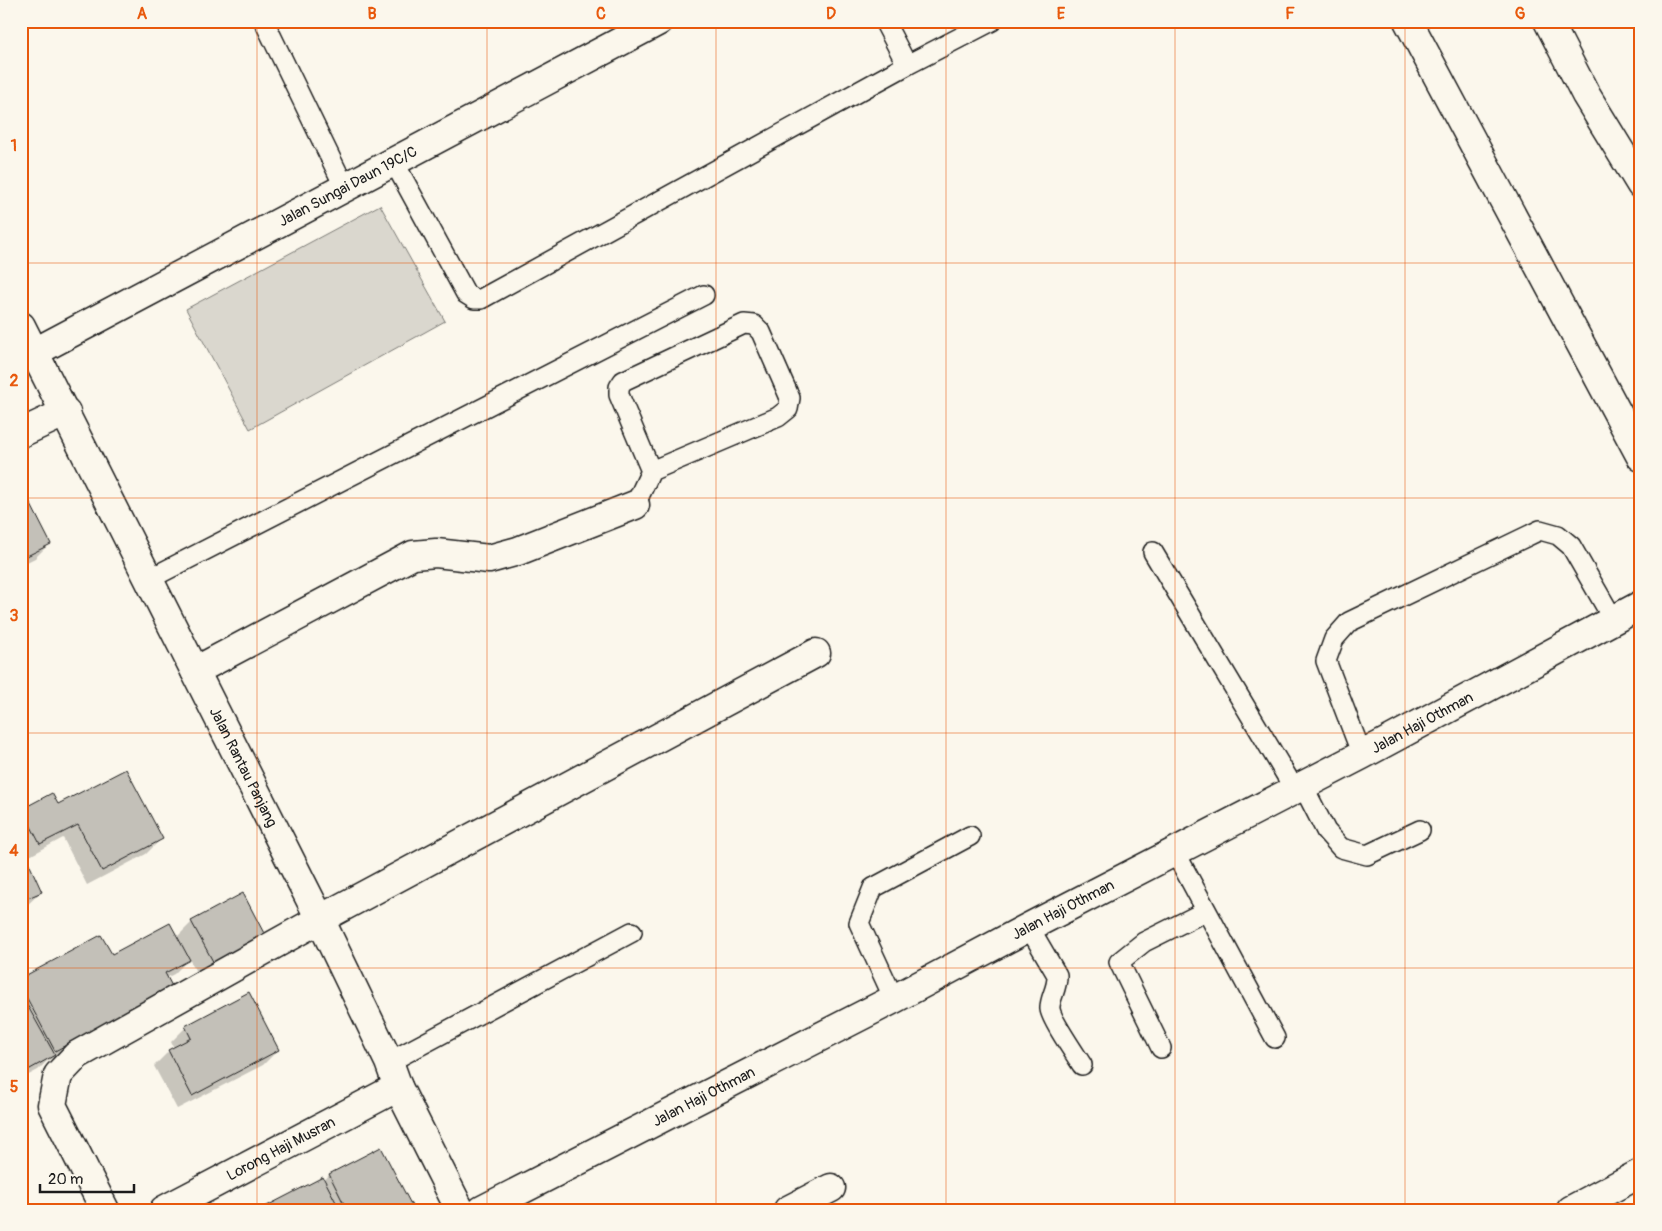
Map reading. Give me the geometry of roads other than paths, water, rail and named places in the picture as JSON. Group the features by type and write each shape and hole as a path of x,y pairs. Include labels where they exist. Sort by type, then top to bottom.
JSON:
{"street":[{"name":"Jalan Sungai Daun 19C/C","path":"35,352 660,21"},
{"path":"1408,21 1641,457"},
{"path":"1548,21 1586,95 1641,185"},
{"name":"Jalan Rantau Panjang","path":"21,326 320,918 393,1074 460,1210"},
{"path":"21,433 66,412"},
{"path":"195,671 413,555 436,553 489,559 518,551 635,505"},
{"name":"Jalan Haji Othman","path":"482,1210 894,999 1299,788 1641,605"},
{"path":"105,1210 52,1105 58,1075 77,1055 320,918 816,653"},
{"name":"Lorong Haji Musran","path":"164,1210 393,1074"},
{"path":"1571,1210 1641,1173"},
{"path":"788,1210 831,1188"}],"lane":[{"path":"264,21 345,188"},
{"path":"884,21 907,65"},
{"path":"394,162 466,294 474,299 481,299 907,65 992,21"},
{"path":"149,579 704,295"},
{"path":"635,505 651,471 778,417 788,409 790,398 761,332 754,325 744,324 623,381 619,387 618,395 651,471"},
{"path":"1362,755 1326,661 1334,639 1349,622 1540,530 1558,535 1571,546 1613,620"},
{"path":"1153,552 1326,831 1341,848 1367,854 1420,830"},
{"path":"894,999 859,923 873,888 970,836"},
{"path":"1175,852 1275,1038"},
{"path":"1161,1048 1119,962 1144,942 1206,911"},
{"path":"1029,927 1057,975 1057,983 1050,1004 1052,1016 1082,1065"},
{"path":"393,1074 632,932"}]}
